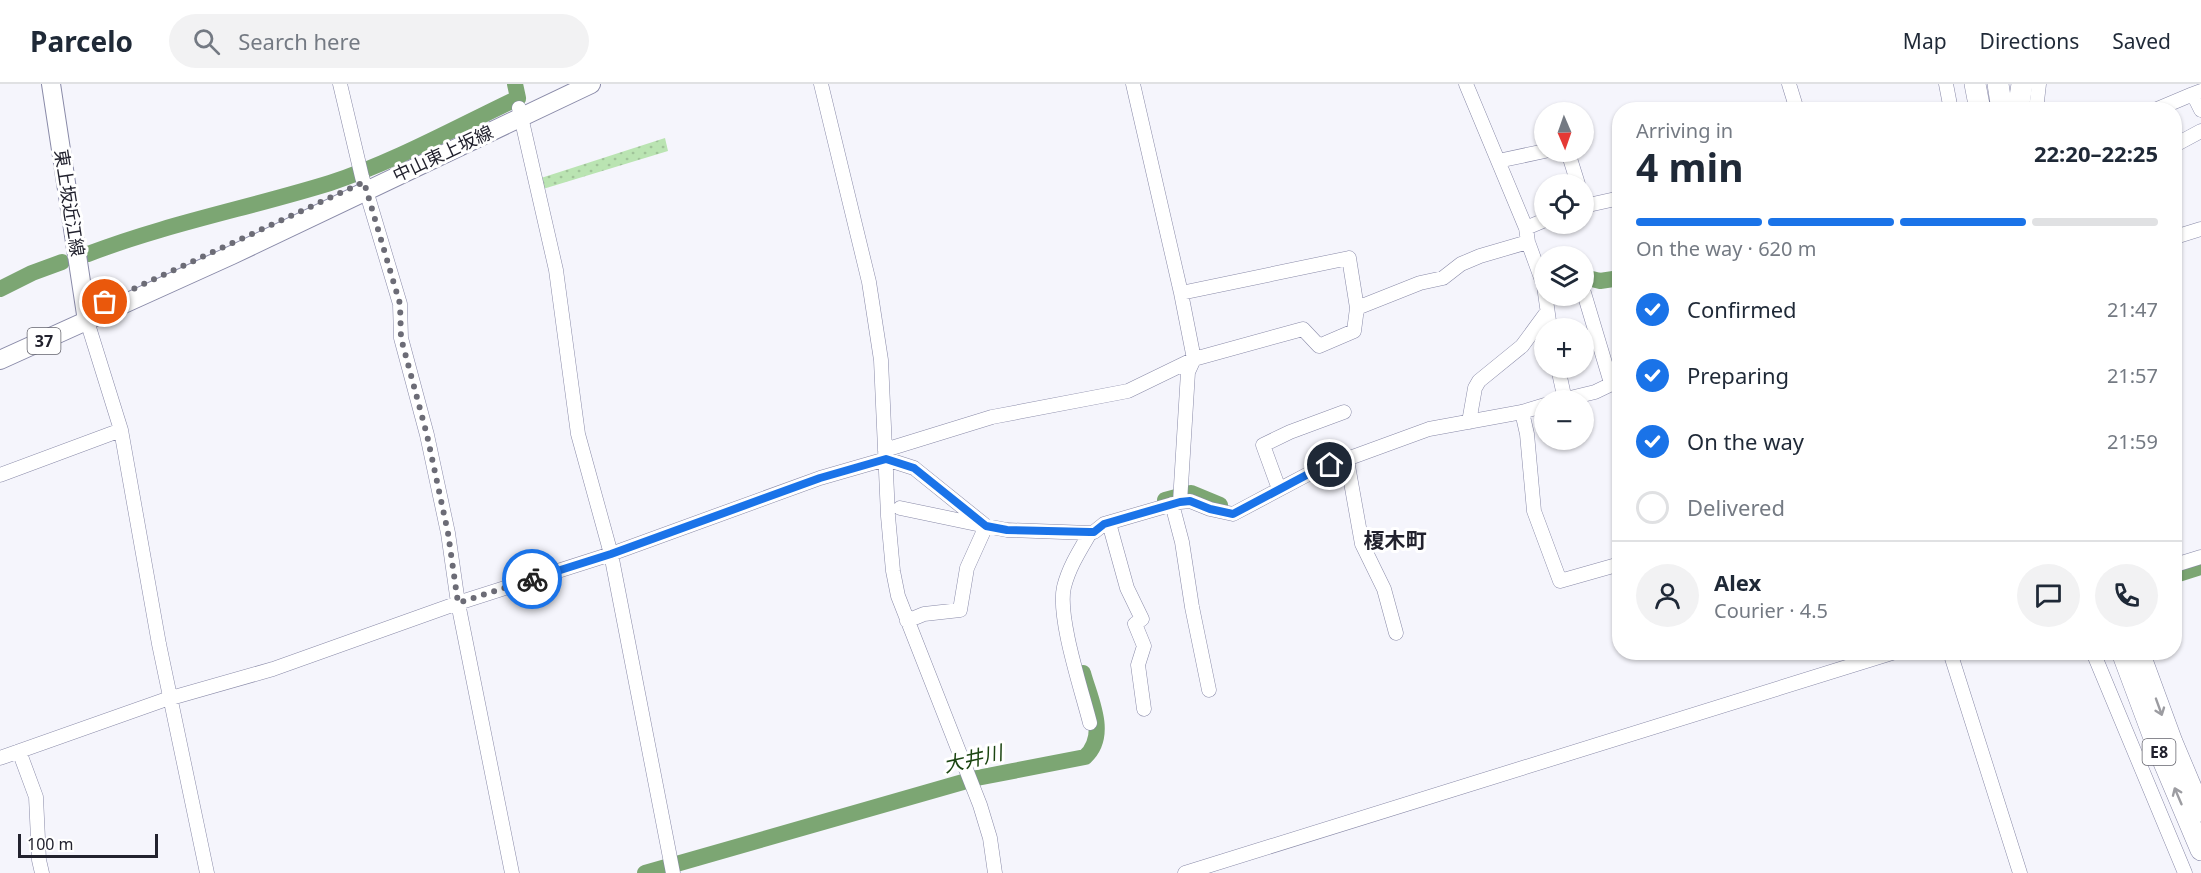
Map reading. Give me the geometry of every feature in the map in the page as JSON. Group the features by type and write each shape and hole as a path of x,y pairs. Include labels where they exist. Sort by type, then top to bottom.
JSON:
{"highway":[{"path":"1975,84 1978,102"},
{"path":"1982,84 1985,102"},
{"path":"1998,84 2001,102"},
{"path":"2019,102 2022,84"},
{"name":"E8","path":"2125,660 2157,746 2201,850"},
{"name":"E8","path":"2142,660 2172,742 2201,811"}],"main road":[{"name":"東上坂近江線","path":"51,84 86,316"},
{"name":"中山東上坂線","path":"520,112 569,84"},
{"name":"中山東上坂線","path":"0,360 363,178 591,84"},
{"name":"中山東上坂線","path":"0,349 86,316"}],"street":[{"path":"340,84 363,178 400,304 401,338 427,435 448,533 458,603 512,873"},
{"path":"821,84 869,282 880,360 893,571 907,621 971,780 990,838 995,873"},
{"path":"1133,84 1194,359 1188,372 1179,499 1182,542 1192,607 1209,690"},
{"path":"1466,84 1526,228 1534,258"},
{"path":"1789,84 1795,102"},
{"path":"1946,84 1949,102"},
{"path":"2037,102 2039,84"},
{"path":"2175,102 2197,93 2201,110"},
{"path":"520,112 556,270 578,434 611,554 672,869"},
{"path":"2182,141 2201,131"},
{"path":"1498,161 1534,153"},
{"path":"1594,204 1612,200"},
{"path":"1526,228 1534,225"},
{"path":"2182,235 2201,229"},
{"path":"1357,308 1420,283 1443,278 1461,264 1480,256 1528,242"},
{"path":"0,758 171,698 273,669 458,603 611,554 992,417 1128,391 1194,359 1303,328 1319,346 1354,331 1357,308 1349,258 1181,293"},
{"path":"1546,306 1548,318"},
{"path":"1589,306 1612,373"},
{"path":"1469,422 1475,388 1479,381 1522,346 1547,312"},
{"path":"86,316 121,430 159,644 207,873"},
{"path":"1594,392 1612,384"},
{"path":"900,508 1007,530 1090,532 1109,523 1179,499 1233,514 1314,471 1429,429 1534,408"},
{"path":"1279,489 1263,445 1290,432 1344,412"},
{"path":"1522,412 1527,434 1534,510 1560,582 1612,566"},
{"path":"0,475 121,430"},
{"path":"886,455 914,468 986,526"},
{"path":"1347,460 1362,544 1384,590 1396,633"},
{"path":"1109,523 1127,588 1142,620 1135,624 1144,646 1138,665 1144,709"},
{"path":"907,621 924,614 960,610 967,568 986,526"},
{"path":"1090,532 1074,559 1064,588 1063,610 1090,723"},
{"path":"2182,564 2201,557"},
{"path":"1185,873 1868,660"},
{"path":"1953,660 2020,873"},
{"path":"2096,660 2185,873"},
{"path":"19,751 36,797 39,860 42,873"}],"green space":[{"path":"665,138 668,151 543,189 541,178"}],"waterway":[{"path":"88,254 177,225 354,175 402,155 518,98 515,84"},
{"path":"0,289 32,273 62,262"},
{"name":"大井川","path":"1594,280 1612,279"},
{"name":"大井川","path":"1165,500 1191,493 1220,505"},
{"path":"2182,573 2201,567"},
{"name":"大井川","path":"645,873 977,778 1085,757 1092,748 1097,728 1096,716 1083,673"}],"way so far":[{"path":"105,302 364,182 400,304 401,338 427,435 448,533 458,603 532,579"}],"district":[{"name":"榎木町","path":"1395,541"}],"route":[{"path":"532,579 611,554 820,478 886,459 914,468 986,526 1007,530 1090,532 1094,532 1104,524 1180,502 1190,501 1210,509 1233,514 1314,471 1330,465"}]}
